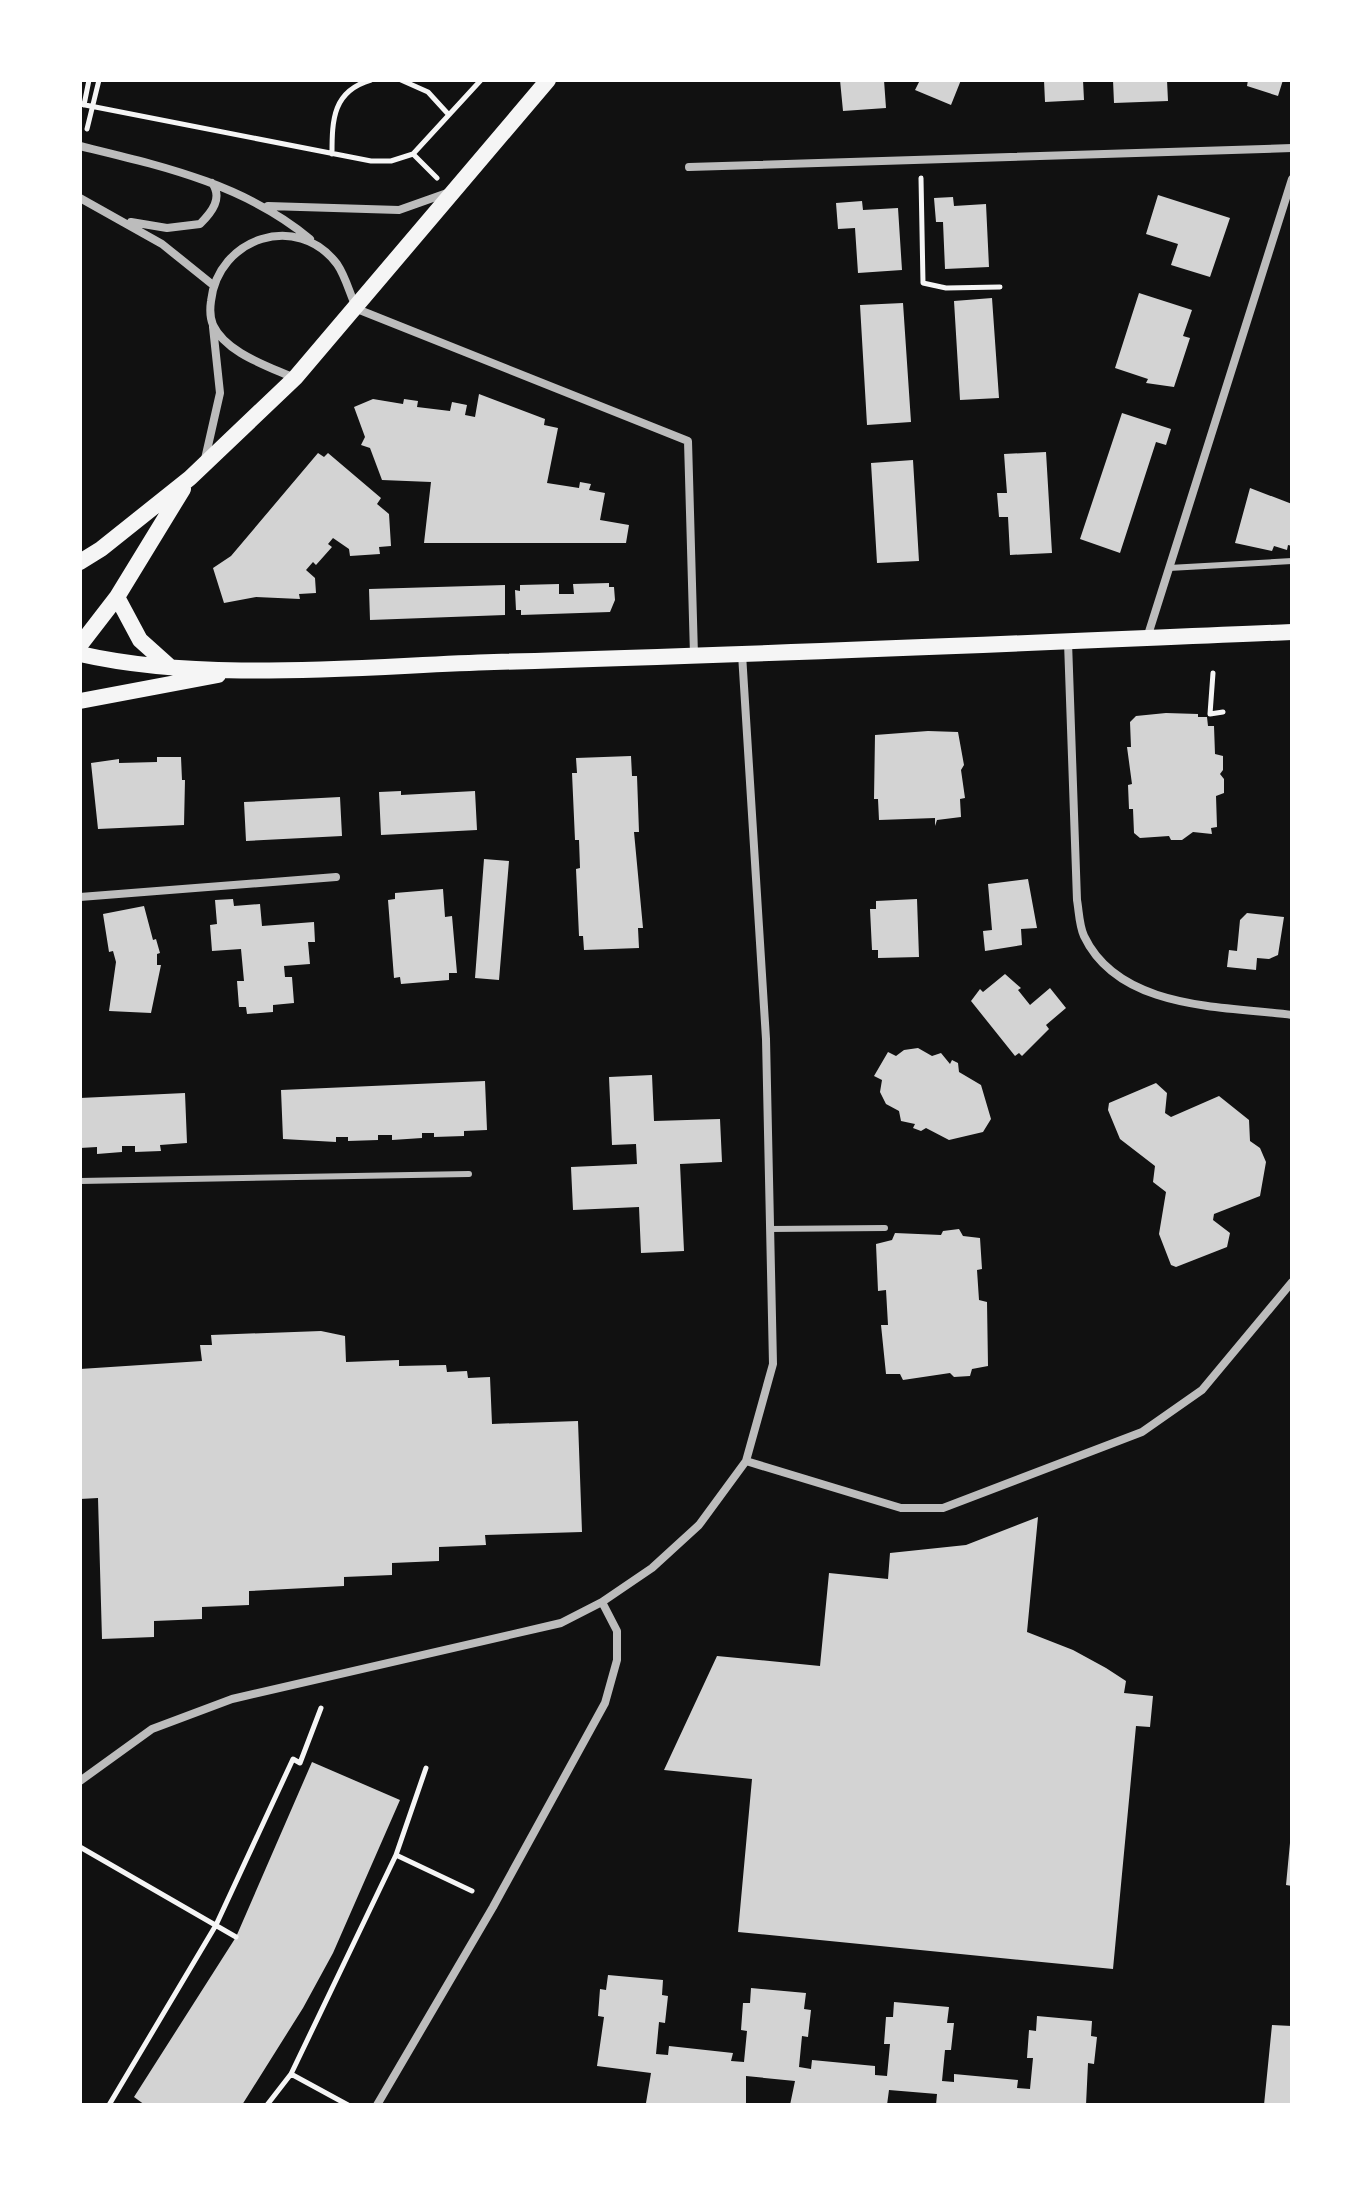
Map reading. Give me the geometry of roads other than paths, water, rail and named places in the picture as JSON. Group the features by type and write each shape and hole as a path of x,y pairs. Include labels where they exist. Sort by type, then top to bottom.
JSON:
{"main road":[{"path":"80,562 196,472 295,378 357,309 451,191 548,80"},
{"path":"80,645 117,597 196,472"},
{"path":"117,597 140,640 169,666"},
{"path":"80,654 112,661 247,669 694,657 1292,632"},
{"path":"80,701 247,669"}],"street":[{"path":"81,147 209,181 265,206 322,248 338,266 357,309 688,441 694,657"},
{"path":"689,167 1292,148"},
{"path":"1147,638 1292,179"},
{"path":"126,221 167,228 200,224 218,196 209,181"},
{"path":"265,206 399,210 451,191"},
{"path":"80,198 126,221 175,253 213,285"},
{"path":"196,472 210,446 220,393 210,309 213,285 223,265 240,247 263,237 300,238 322,248"},
{"path":"213,326 238,351 295,378"},
{"path":"1068,642 1077,900 1082,933 1098,959 1119,977 1163,996 1292,1015"},
{"path":"80,1781 152,1729 232,1699 561,1623 602,1602 652,1568 699,1525 746,1461 773,1364 766,1039 742,654"},
{"path":"80,897 336,877"},
{"path":"746,1461 901,1508 943,1508 1142,1432 1202,1390 1292,1282"},
{"path":"377,2105 493,1907 605,1703 617,1660 617,1631 602,1602"}],"lane":[{"path":"1169,568 1292,561"},
{"path":"80,1181 469,1174"},
{"path":"770,1229 885,1228"}]}
